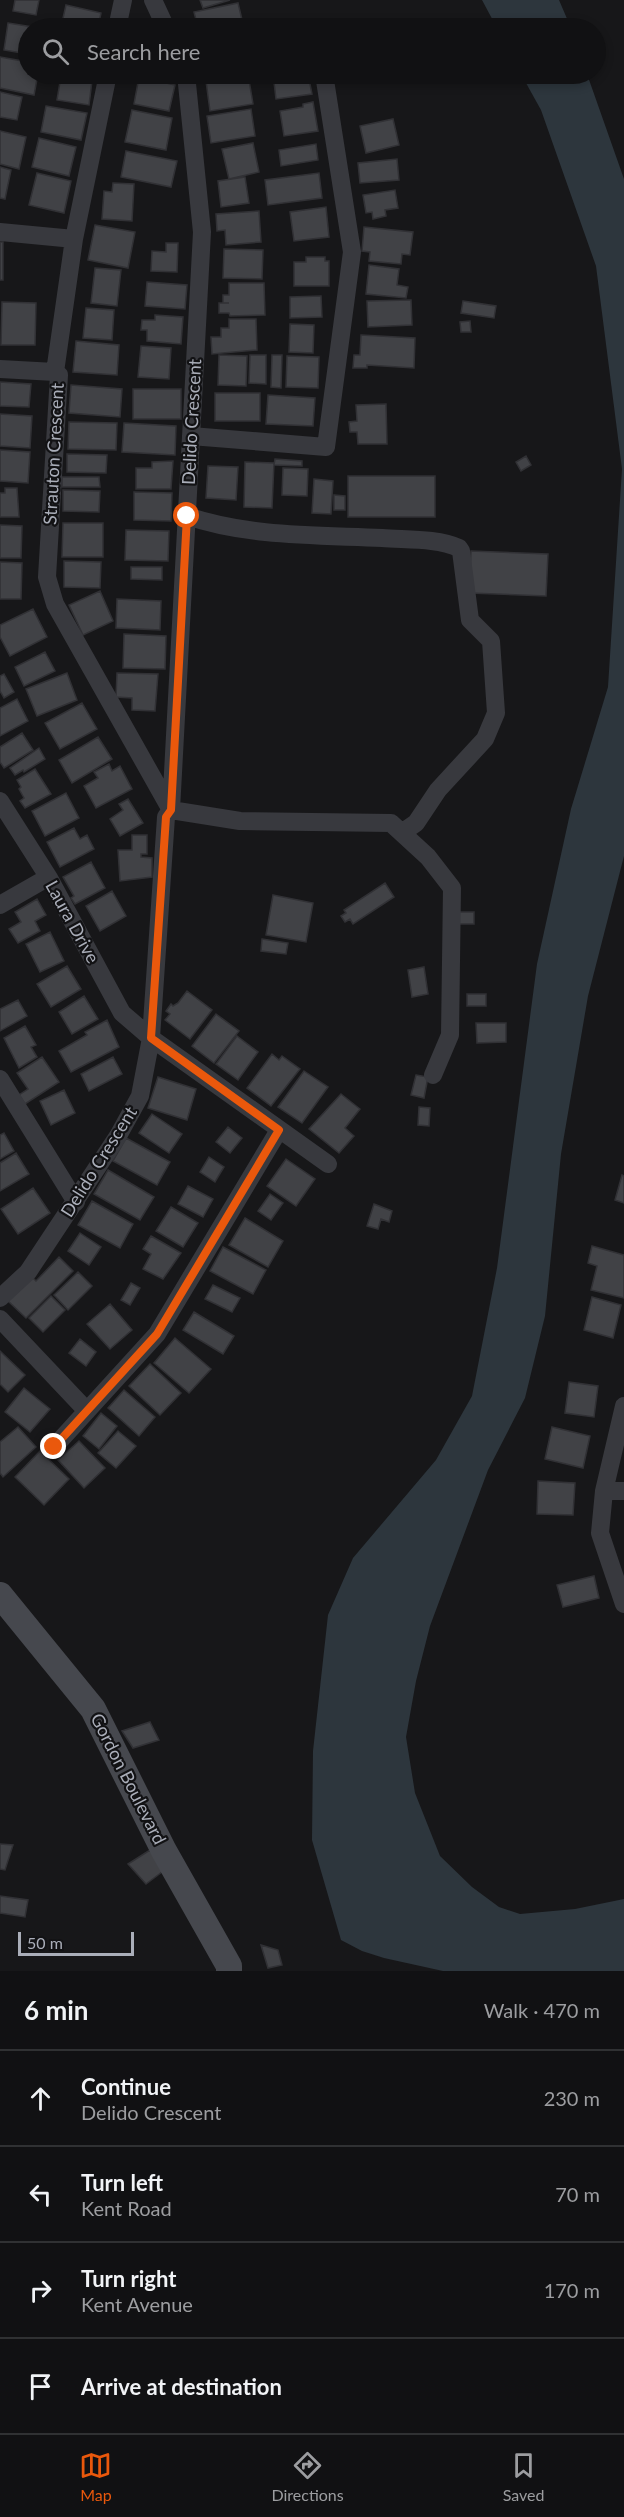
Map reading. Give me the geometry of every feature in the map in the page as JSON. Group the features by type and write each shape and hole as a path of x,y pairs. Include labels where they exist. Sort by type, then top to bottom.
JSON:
{"street":[{"path":"119,18 123,0"},
{"path":"153,0 161,18"},
{"name":"Strauton Crescent","path":"106,84 74,239 55,372 59,375 47,578 55,604 171,810"},
{"name":"Delido Crescent","path":"0,1298 28,1272 118,1136 140,1096 151,1038 166,817 171,810 202,232 187,84"},
{"path":"191,436 326,447 352,252 326,84"},
{"path":"0,232 74,239"},
{"path":"0,369 55,372"},
{"path":"187,516 228,528 418,540 455,546 462,551 470,620 490,641 496,713 485,739 438,790 416,823 403,832"},
{"name":"Laura Drive","path":"0,801 47,878 122,1013 151,1038 328,1164"},
{"path":"171,810 240,821 391,824 403,832 428,857 452,888 450,1035 433,1075"},
{"path":"0,905 47,878"},
{"path":"0,1079 76,1202"},
{"path":"54,1447 157,1334 279,1130"},
{"path":"0,1319 87,1411"},
{"path":"624,1406 604,1491 600,1533 624,1604"},
{"path":"604,1491 624,1491"},
{"name":"Gordon Boulevard","path":"0,1595 93,1709 164,1851 229,1966 229,1971"}],"shaded area":[{"path":"482,0 559,0 567,18 492,18"},
{"path":"527,84 591,84 624,179 624,856 588,996 561,1154 545,1316 525,1398 488,1470 430,1626 416,1681 406,1737 415,1793 440,1856 472,1887 499,1907 520,1914 575,1909 624,1899 624,1971 443,1971 384,1958 362,1951 341,1940 312,1840 313,1751 328,1615 353,1558 436,1460 472,1396 497,1268 537,964 571,809 608,687 622,469 596,266 541,110"}],"building":[{"path":"15,0 39,0 36,15 13,11"},
{"path":"200,0 230,0 203,8"},
{"path":"238,3 242,18 196,18 194,12"},
{"path":"66,5 101,13 100,18 63,18"},
{"path":"8,23 18,25 18,52 4,50"},
{"path":"0,57 18,60 18,84 36,84 34,95 0,88"},
{"path":"60,84 92,84 89,105 57,100"},
{"path":"138,84 175,85 169,111 134,104"},
{"path":"206,84 250,84 253,104 210,111"},
{"path":"274,84 310,84 312,94 276,99"},
{"path":"0,92 22,97 17,120 0,117"},
{"path":"313,102 318,131 284,136 280,111 303,107 303,104"},
{"path":"46,106 87,113 81,140 41,132"},
{"path":"251,109 255,136 211,143 207,116"},
{"path":"132,110 172,118 166,150 125,142"},
{"path":"393,119 399,145 366,153 360,126"},
{"path":"0,131 26,137 19,169 0,164"},
{"path":"39,138 76,147 69,176 32,167"},
{"path":"253,143 259,172 229,179 222,149"},
{"path":"316,144 318,160 281,166 279,150"},
{"path":"126,151 177,161 171,187 121,177"},
{"path":"397,159 399,180 360,183 358,163"},
{"path":"0,167 11,170 5,199 0,198"},
{"path":"37,173 71,181 64,213 29,205"},
{"path":"319,173 322,198 268,205 265,180"},
{"path":"245,177 249,203 221,207 218,181"},
{"path":"113,183 134,184 132,221 102,219 104,191 112,192"},
{"path":"395,190 398,208 385,210 386,216 373,219 372,212 366,213 363,195"},
{"path":"326,207 329,237 294,241 290,212"},
{"path":"259,211 261,242 226,245 225,230 217,231 216,214"},
{"path":"95,225 135,232 128,268 88,260"},
{"path":"364,227 413,232 410,255 402,254 401,264 369,261 370,252 362,251"},
{"path":"0,242 3,242 3,280 0,280"},
{"path":"166,243 178,243 177,272 151,271 152,251 166,252"},
{"path":"224,249 263,250 262,279 223,278"},
{"path":"306,257 325,257 325,261 329,261 329,286 294,286 294,262 306,262"},
{"path":"369,265 399,269 397,285 408,287 406,298 366,294"},
{"path":"95,268 121,270 117,306 91,303"},
{"path":"147,282 187,285 185,309 145,306"},
{"path":"229,283 264,283 265,315 230,316 229,313 219,313 219,303 223,303 223,295 229,295"},
{"path":"321,296 322,317 290,318 290,297"},
{"path":"411,300 412,325 368,327 367,301"},
{"path":"463,301 496,306 494,318 461,313"},
{"path":"2,302 36,303 35,345 1,345"},
{"path":"86,308 114,310 112,340 83,338"},
{"path":"155,315 183,317 181,344 147,341 147,330 141,330 142,320 155,320"},
{"path":"229,319 256,319 257,350 212,354 211,337 221,337 221,328 229,328"},
{"path":"470,321 471,332 461,332 460,322"},
{"path":"290,324 314,325 313,353 289,352"},
{"path":"361,335 415,338 414,368 367,365 367,368 353,368 354,355 360,355"},
{"path":"76,341 119,345 117,375 73,372"},
{"path":"141,346 171,348 169,379 138,377"},
{"path":"219,355 247,356 246,386 218,385"},
{"path":"250,355 266,355 266,384 249,383"},
{"path":"272,355 282,355 281,388 271,387"},
{"path":"287,356 319,357 318,388 286,387"},
{"path":"0,382 31,384 29,407 0,406"},
{"path":"71,385 122,389 120,417 69,413"},
{"path":"133,389 181,389 181,419 133,419"},
{"path":"215,393 260,393 260,421 215,421"},
{"path":"268,395 315,398 313,426 266,424"},
{"path":"386,404 387,444 358,444 357,432 350,432 349,422 357,421 356,405"},
{"path":"0,414 32,416 30,448 0,446"},
{"path":"69,422 117,423 116,450 68,449"},
{"path":"124,423 176,426 175,455 122,452"},
{"path":"0,450 30,452 28,483 0,481"},
{"path":"67,454 107,455 106,473 67,472"},
{"path":"526,456 531,465 521,471 516,462"},
{"path":"275,459 302,461 302,466 274,465"},
{"path":"173,461 171,489 136,489 136,468 152,468 152,462"},
{"path":"245,462 274,463 272,508 244,507"},
{"path":"208,466 238,467 236,500 206,498"},
{"path":"283,468 308,469 307,496 282,495"},
{"path":"348,476 435,476 435,517 348,517"},
{"path":"62,477 99,477 100,487 62,487"},
{"path":"314,479 333,481 331,514 312,513"},
{"path":"5,488 17,488 19,517 0,517 0,493 5,493"},
{"path":"63,490 100,491 99,512 63,511"},
{"path":"134,492 172,493 171,521 134,520"},
{"path":"334,495 345,496 345,510 334,510"},
{"path":"63,523 103,523 103,557 62,557"},
{"path":"0,525 22,526 21,558 0,558"},
{"path":"126,530 169,531 168,561 125,560"},
{"path":"471,551 548,554 546,596 469,593"},
{"path":"64,561 101,562 100,588 64,587"},
{"path":"0,562 22,563 21,599 0,599"},
{"path":"131,567 162,567 162,580 131,579"},
{"path":"100,591 113,621 83,635 69,605"},
{"path":"117,599 161,601 160,630 116,628"},
{"path":"33,609 47,637 10,656 0,637 0,625"},
{"path":"124,634 166,636 165,669 123,668"},
{"path":"45,652 55,671 24,686 15,667"},
{"path":"67,673 77,700 37,716 26,689"},
{"path":"117,673 158,674 155,711 132,710 132,698 116,697"},
{"path":"4,674 14,692 4,698 0,691 0,676"},
{"path":"17,699 28,721 0,736 0,708"},
{"path":"82,703 97,729 60,749 45,723"},
{"path":"22,733 33,750 4,768 0,762 0,747"},
{"path":"98,737 112,759 72,783 59,760"},
{"path":"39,748 45,759 15,775 10,768"},
{"path":"109,764 112,771 120,766 132,789 96,808 84,786 98,778 94,772"},
{"path":"35,769 51,794 25,808 20,801 24,798 17,780"},
{"path":"66,793 79,818 45,836 32,811"},
{"path":"128,799 143,823 120,836 110,819 123,810 119,804"},
{"path":"74,828 80,839 87,835 94,849 60,867 47,842"},
{"path":"132,835 147,835 147,854 141,854 141,857 152,858 152,877 120,881 118,850 132,850"},
{"path":"91,862 105,888 75,904 71,898 74,896 63,877"},
{"path":"385,883 394,897 353,924 350,919 345,922 341,916 346,913 344,910"},
{"path":"112,891 126,916 100,931 86,906"},
{"path":"273,895 313,903 306,942 266,935"},
{"path":"37,899 46,915 35,921 40,931 18,943 9,929 21,922 15,912"},
{"path":"456,912 474,912 474,924 456,924"},
{"path":"50,932 64,961 40,972 26,944"},
{"path":"262,939 288,943 286,954 261,951"},
{"path":"67,966 81,989 51,1007 37,984"},
{"path":"424,967 428,994 412,997 408,970"},
{"path":"187,991 212,1010 190,1039 165,1020 170,1014 166,1011 171,1004 173,1006 178,1003"},
{"path":"467,994 486,994 486,1006 467,1006"},
{"path":"84,996 98,1019 72,1034 59,1012"},
{"path":"18,1000 27,1016 0,1031 0,1009"},
{"path":"216,1014 239,1031 214,1063 192,1046"},
{"path":"107,1020 119,1047 71,1072 59,1051 87,1035 85,1032"},
{"path":"476,1023 506,1023 506,1042 477,1043"},
{"path":"25,1026 36,1045 31,1047 37,1057 19,1068 4,1038"},
{"path":"237,1036 258,1052 238,1080 216,1064"},
{"path":"272,1054 279,1060 282,1056 300,1069 271,1106 247,1088"},
{"path":"42,1057 59,1082 25,1104 19,1095 28,1089 17,1073"},
{"path":"113,1057 122,1074 89,1091 81,1074"},
{"path":"304,1071 328,1087 302,1123 278,1107"},
{"path":"416,1075 428,1077 424,1098 411,1095"},
{"path":"158,1077 196,1089 187,1120 148,1108"},
{"path":"64,1090 75,1113 51,1125 40,1101"},
{"path":"341,1094 360,1109 345,1128 354,1136 339,1153 309,1129"},
{"path":"419,1107 430,1108 429,1126 418,1125"},
{"path":"152,1114 182,1134 169,1153 139,1133"},
{"path":"228,1127 242,1138 230,1153 216,1142"},
{"path":"4,1133 14,1151 0,1159 0,1135"},
{"path":"126,1138 170,1162 157,1185 113,1161"},
{"path":"16,1153 29,1174 0,1191 0,1163"},
{"path":"209,1157 224,1167 215,1182 200,1172"},
{"path":"286,1159 315,1179 296,1206 267,1186"},
{"path":"108,1170 154,1197 140,1220 94,1194"},
{"path":"622,1175 624,1176 624,1203 615,1200"},
{"path":"188,1186 213,1199 203,1217 178,1204"},
{"path":"33,1188 50,1213 18,1234 1,1209"},
{"path":"270,1194 283,1203 271,1220 258,1211"},
{"path":"92,1201 133,1224 120,1248 78,1225"},
{"path":"374,1204 392,1211 389,1222 381,1219 378,1229 367,1226"},
{"path":"171,1207 198,1223 183,1247 156,1231"},
{"path":"245,1218 283,1241 268,1267 229,1245"},
{"path":"80,1233 101,1247 89,1265 68,1251"},
{"path":"151,1236 181,1253 163,1279 143,1269 151,1254 143,1249"},
{"path":"592,1246 624,1255 624,1298 591,1290 597,1266 588,1263"},
{"path":"223,1247 266,1270 253,1294 210,1271"},
{"path":"59,1257 73,1271 26,1318 8,1301 32,1277 36,1281"},
{"path":"78,1272 92,1286 68,1310 54,1295"},
{"path":"131,1283 140,1288 130,1305 121,1300"},
{"path":"213,1285 240,1298 232,1312 205,1299"},
{"path":"51,1296 65,1310 43,1332 29,1318"},
{"path":"592,1297 621,1305 613,1338 584,1330"},
{"path":"110,1304 132,1330 110,1349 87,1324"},
{"path":"194,1312 234,1336 223,1354 183,1330"},
{"path":"175,1338 211,1369 189,1393 154,1363"},
{"path":"80,1339 96,1352 86,1366 69,1353"},
{"path":"0,1351 25,1375 8,1392 0,1384"},
{"path":"150,1364 181,1393 160,1415 129,1386"},
{"path":"569,1382 598,1386 594,1417 565,1413"},
{"path":"24,1388 50,1409 30,1432 5,1412"},
{"path":"124,1390 155,1417 139,1436 108,1408"},
{"path":"101,1413 117,1426 99,1449 83,1436"},
{"path":"18,1427 36,1447 3,1477 0,1473 0,1442"},
{"path":"552,1427 590,1436 583,1468 545,1459"},
{"path":"118,1431 136,1446 116,1468 98,1453"},
{"path":"79,1441 105,1468 84,1488 58,1460"},
{"path":"40,1451 69,1479 44,1505 15,1477"},
{"path":"538,1481 575,1483 573,1515 537,1514"},
{"path":"594,1576 599,1598 563,1607 557,1585"},
{"path":"150,1722 159,1740 133,1748 122,1731"},
{"path":"0,1844 13,1845 5,1870 0,1869"},
{"path":"150,1850 166,1869 146,1884 128,1864"},
{"path":"0,1896 28,1900 25,1917 0,1913"},
{"path":"261,1945 278,1950 282,1965 268,1968"}],"route":[{"path":"54,1447 157,1334 279,1130 151,1038 166,817 171,810 187,516"}]}
